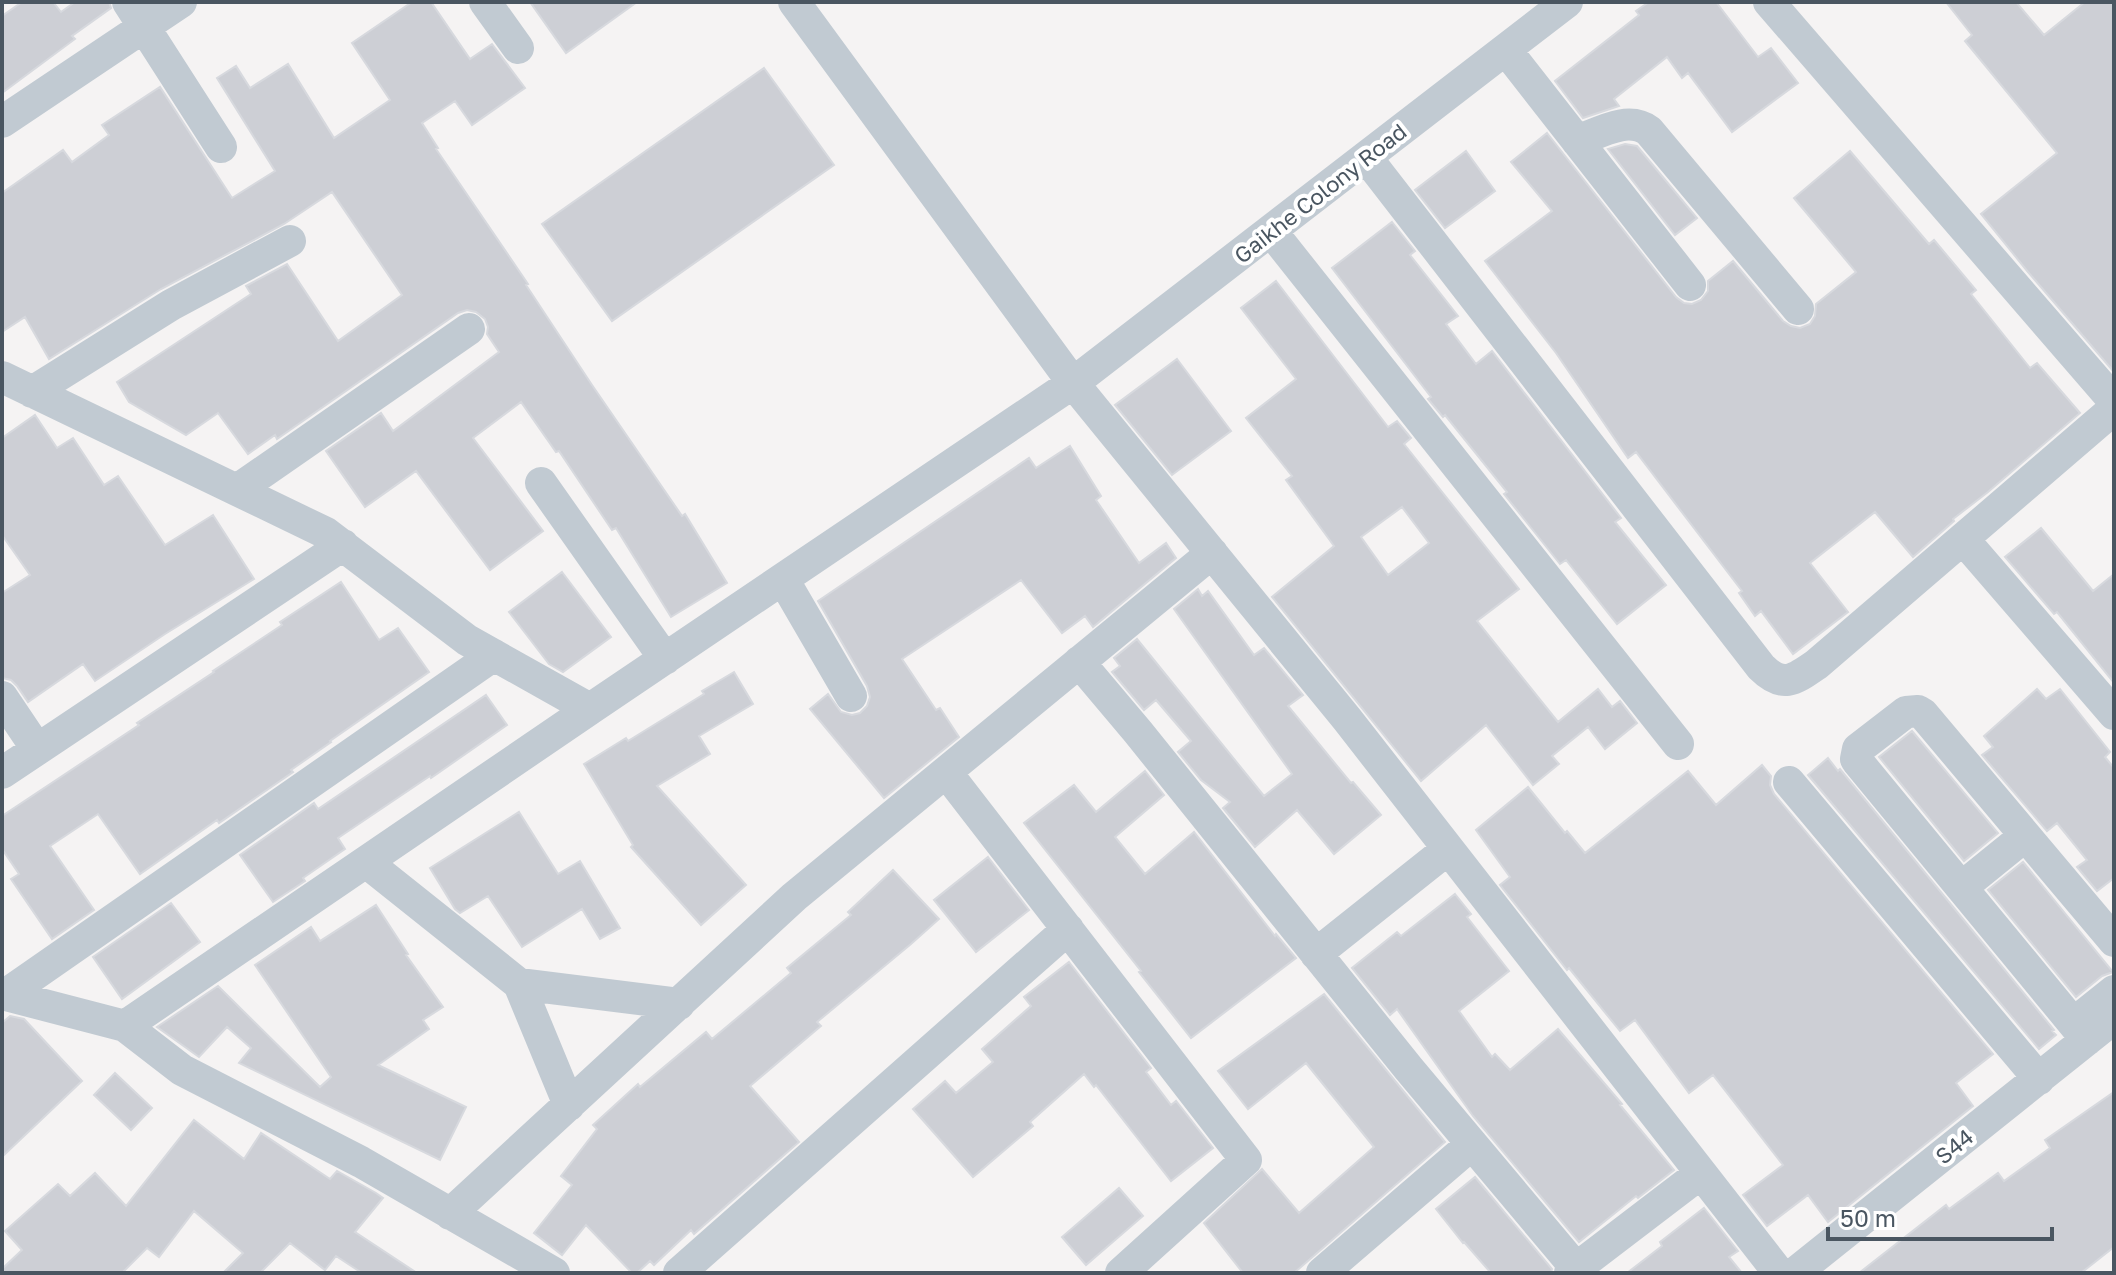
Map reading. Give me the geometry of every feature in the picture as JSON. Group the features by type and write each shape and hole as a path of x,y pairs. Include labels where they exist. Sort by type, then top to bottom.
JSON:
{"street":[{"path":"2,122 136,14 181,2"},
{"path":"485,2 518,48"},
{"path":"794,2 1073,383 1347,719 1779,1273"},
{"name":"Gaikhe Colony Road","path":"125,1026 1073,383 1567,2"},
{"path":"1769,2 2114,401"},
{"path":"136,14 221,147"},
{"path":"1506,50 1690,285"},
{"path":"1577,141 1625,124 1642,125 1798,309"},
{"path":"1366,157 1773,679 1786,681 1802,675 1817,664 2114,409"},
{"path":"1271,231 1678,744"},
{"path":"32,392 171,305 290,241"},
{"path":"237,490 469,329"},
{"path":"2,377 326,533 467,640 590,709"},
{"path":"541,483 665,659"},
{"path":"1963,539 2114,714"},
{"path":"2,773 343,545"},
{"path":"450,1214 794,897 1212,553"},
{"path":"783,579 851,696"},
{"path":"4,995 494,655"},
{"path":"1079,662 1573,1271 1701,1173"},
{"path":"2,697 37,749"},
{"path":"2114,941 1918,711 1906,712 1858,749 1858,762 2080,1032 2114,991"},
{"path":"946,772 1246,1160 1121,1273"},
{"path":"1789,782 2039,1079"},
{"path":"1962,887 2025,836"},
{"path":"1316,954 1448,849"},
{"path":"366,862 519,984 569,1105"},
{"path":"679,1273 1068,929"},
{"path":"519,984 679,1004"},
{"path":"4,995 125,1026 182,1070 361,1162 554,1273"},
{"name":"S44","path":"1795,1273 2039,1079 2080,1032 2114,1018"},
{"path":"1322,1273 1472,1144"}],"building":[{"path":"22,2 53,2 61,12 75,2 109,2 111,8 2,93 2,16"},
{"path":"412,2 431,2 470,59 492,44 525,88 472,125 455,101 422,123 436,149 592,385 682,516 685,514 727,583 671,617 616,528 612,530 559,451 556,452 521,402 473,438 543,531 490,570 416,471 365,507 326,451 381,413 393,431 499,352 487,334 485,319 476,312 467,310 458,313 277,439 275,435 248,454 218,413 186,435 129,402 117,382 251,294 246,286 287,264 338,341 402,295 332,192 284,224 161,289 49,359 25,317 2,332 2,193 63,150 72,162 109,135 102,125 160,87 232,198 275,171 217,78 236,66 250,88 288,64 334,138 390,100 352,43"},
{"path":"530,2 637,2 566,53"},
{"path":"1649,2 1716,2 1758,57 1771,48 1798,83 1732,132 1688,73 1682,78 1667,57 1614,99 1619,106 1583,118 1555,81 1639,15 1636,11"},
{"path":"1946,2 2016,2 2044,35 2085,2 2114,2 2114,372 1981,214 2057,153 1965,41 1972,35"},
{"path":"764,68 834,165 612,321 542,224"},
{"path":"1547,133 1676,297 1692,304 1701,300 1708,291 1708,281 1733,261 1783,321 1800,328 1810,324 1815,316 1816,304 1856,272 1794,198 1850,151 1929,244 1934,240 1976,290 1971,294 2030,368 2037,363 2080,413 1953,519 1913,557 1875,512 1810,563 1848,612 1793,654 1761,611 1755,616 1739,593 1742,591 1636,452 1628,458 1556,353 1485,261 1552,211 1511,162"},
{"path":"1625,144 1637,146 1697,218 1675,235 1608,149"},
{"path":"1466,151 1495,191 1445,228 1415,190"},
{"path":"1392,222 1415,251 1410,255 1458,316 1446,324 1476,364 1492,351 1621,518 1615,522 1666,585 1617,624 1566,560 1560,564 1504,494 1507,492 1445,415 1443,417 1428,399 1431,397 1332,268"},
{"path":"1276,281 1388,427 1397,421 1411,438 1404,444 1519,589 1477,621 1558,722 1598,689 1612,707 1620,701 1637,723 1605,749 1588,727 1552,756 1559,764 1533,785 1486,725 1421,781 1272,597 1334,546 1286,480 1292,476 1246,418 1296,379 1241,308","holes":["1402,507 1429,543 1388,575 1361,537"]},
{"path":"1177,359 1231,431 1172,475 1115,405"},
{"path":"35,415 57,448 73,438 104,485 118,476 165,545 213,515 254,579 95,681 83,664 28,702 11,680 2,678 2,593 30,575 2,535 2,438"},
{"path":"1070,446 1101,496 1096,500 1139,563 1166,543 1176,558 1093,627 1085,616 1062,633 1021,580 902,659 936,710 940,708 959,737 884,798 810,709 828,694 841,712 852,715 860,713 867,706 870,697 867,686 818,601 1029,458 1036,468"},
{"path":"2041,528 2093,591 2114,574 2114,683 2057,612 2054,614 2005,557"},
{"path":"562,572 611,637 563,672 549,664 509,612"},
{"path":"341,582 379,640 398,628 429,672 330,741 291,770 293,772 140,874 98,814 50,846 94,910 52,939 11,879 19,874 2,849 2,816 139,725 137,723"},
{"path":"1198,589 1202,596 1208,591 1254,655 1264,648 1303,695 1288,706 1381,815 1334,854 1297,810 1255,847 1223,808 1230,802 1201,780 1178,752 1191,741 1156,700 1144,710 1112,672 1120,666 1114,658 1137,639 1264,796 1292,774 1174,609"},
{"path":"734,672 753,704 699,736 710,754 657,786 746,885 701,925 631,847 633,845 584,764 626,738 628,741"},
{"path":"2037,689 2046,699 2060,689 2110,752 2105,757 2114,768 2114,878 2097,891 2077,867 2087,860 2057,823 2047,831 1982,755 1993,747 1984,736"},
{"path":"486,695 507,725 338,838 345,849 273,902 240,855 314,803 318,809"},
{"path":"1912,731 1998,833 1964,861 1879,757"},
{"path":"1828,758 2054,1030 2056,1035 2039,1049 1808,775"},
{"path":"1762,765 1771,776 1770,785 1774,794 1993,1054 1956,1083 1973,1106 1828,1222 1808,1195 1767,1226 1743,1195 1783,1165 1713,1075 1689,1093 1635,1020 1620,1031 1500,885 1510,877 1476,830 1528,787 1585,853 1688,771 1716,805"},
{"path":"1145,771 1164,795 1115,837 1145,874 1194,832 1275,936 1296,958 1191,1038 1024,823 1074,785 1096,812"},
{"path":"519,812 558,874 580,861 620,928 600,939 582,909 522,947 488,896 460,913 455,909 430,868"},
{"path":"988,857 1029,910 976,952 934,900"},
{"path":"2023,862 2113,972 2102,976 2076,997 1988,890"},
{"path":"893,870 939,919 817,1022 821,1026 750,1086 799,1142 694,1234 691,1230 654,1265 650,1261 637,1273 632,1273 586,1225 562,1255 534,1233 572,1185 561,1176 597,1129 593,1125 638,1084 640,1087 706,1032 712,1039 791,973 787,968 851,915 848,912"},
{"path":"1455,894 1471,914 1467,917 1509,971 1459,1011 1492,1057 1495,1054 1510,1070 1558,1029 1674,1170 1579,1242 1473,1116 1397,1009 1390,1015 1352,968 1397,932 1401,936"},
{"path":"171,903 200,942 122,999 93,957"},
{"path":"376,905 443,1007 423,1020 429,1029 378,1065 466,1107 440,1160 239,1063 251,1048 227,1027 199,1057 157,1027 218,986 320,1087 331,1077 255,965 311,927 320,941"},
{"path":"1069,962 1151,1068 1146,1072 1171,1105 1176,1101 1213,1148 1171,1181 1084,1074 1030,1122 1033,1126 973,1177 913,1109 945,1081 956,1093 993,1062 982,1049 1031,1006 1024,997"},
{"path":"1324,994 1445,1142 1294,1273 1243,1273 1204,1223 1262,1169 1299,1213 1374,1147 1306,1063 1248,1109 1218,1071"},
{"path":"10,1016 24,1019 82,1081 2,1157 2,1023"},
{"path":"115,1073 152,1108 131,1130 94,1095"},
{"path":"2114,1092 2114,1247 2081,1273 1859,1273 1946,1205 1949,1209 1998,1173 2004,1181 2050,1148 2045,1140"},
{"path":"194,1120 244,1159 261,1133 330,1179 337,1171 376,1193 383,1198 355,1232 417,1273 362,1273 336,1256 325,1270 290,1243 260,1273 223,1273 243,1253 194,1211 159,1257 147,1248 122,1273 2,1273 2,1269 22,1250 5,1231 58,1184 70,1196 95,1173 126,1206"},
{"path":"1475,1177 1552,1269 1551,1273 1491,1273 1436,1209"},
{"path":"1119,1188 1143,1216 1086,1265 1062,1237"},
{"path":"1704,1208 1738,1251 1729,1257 1742,1273 1627,1273 1662,1246 1660,1242"}]}
